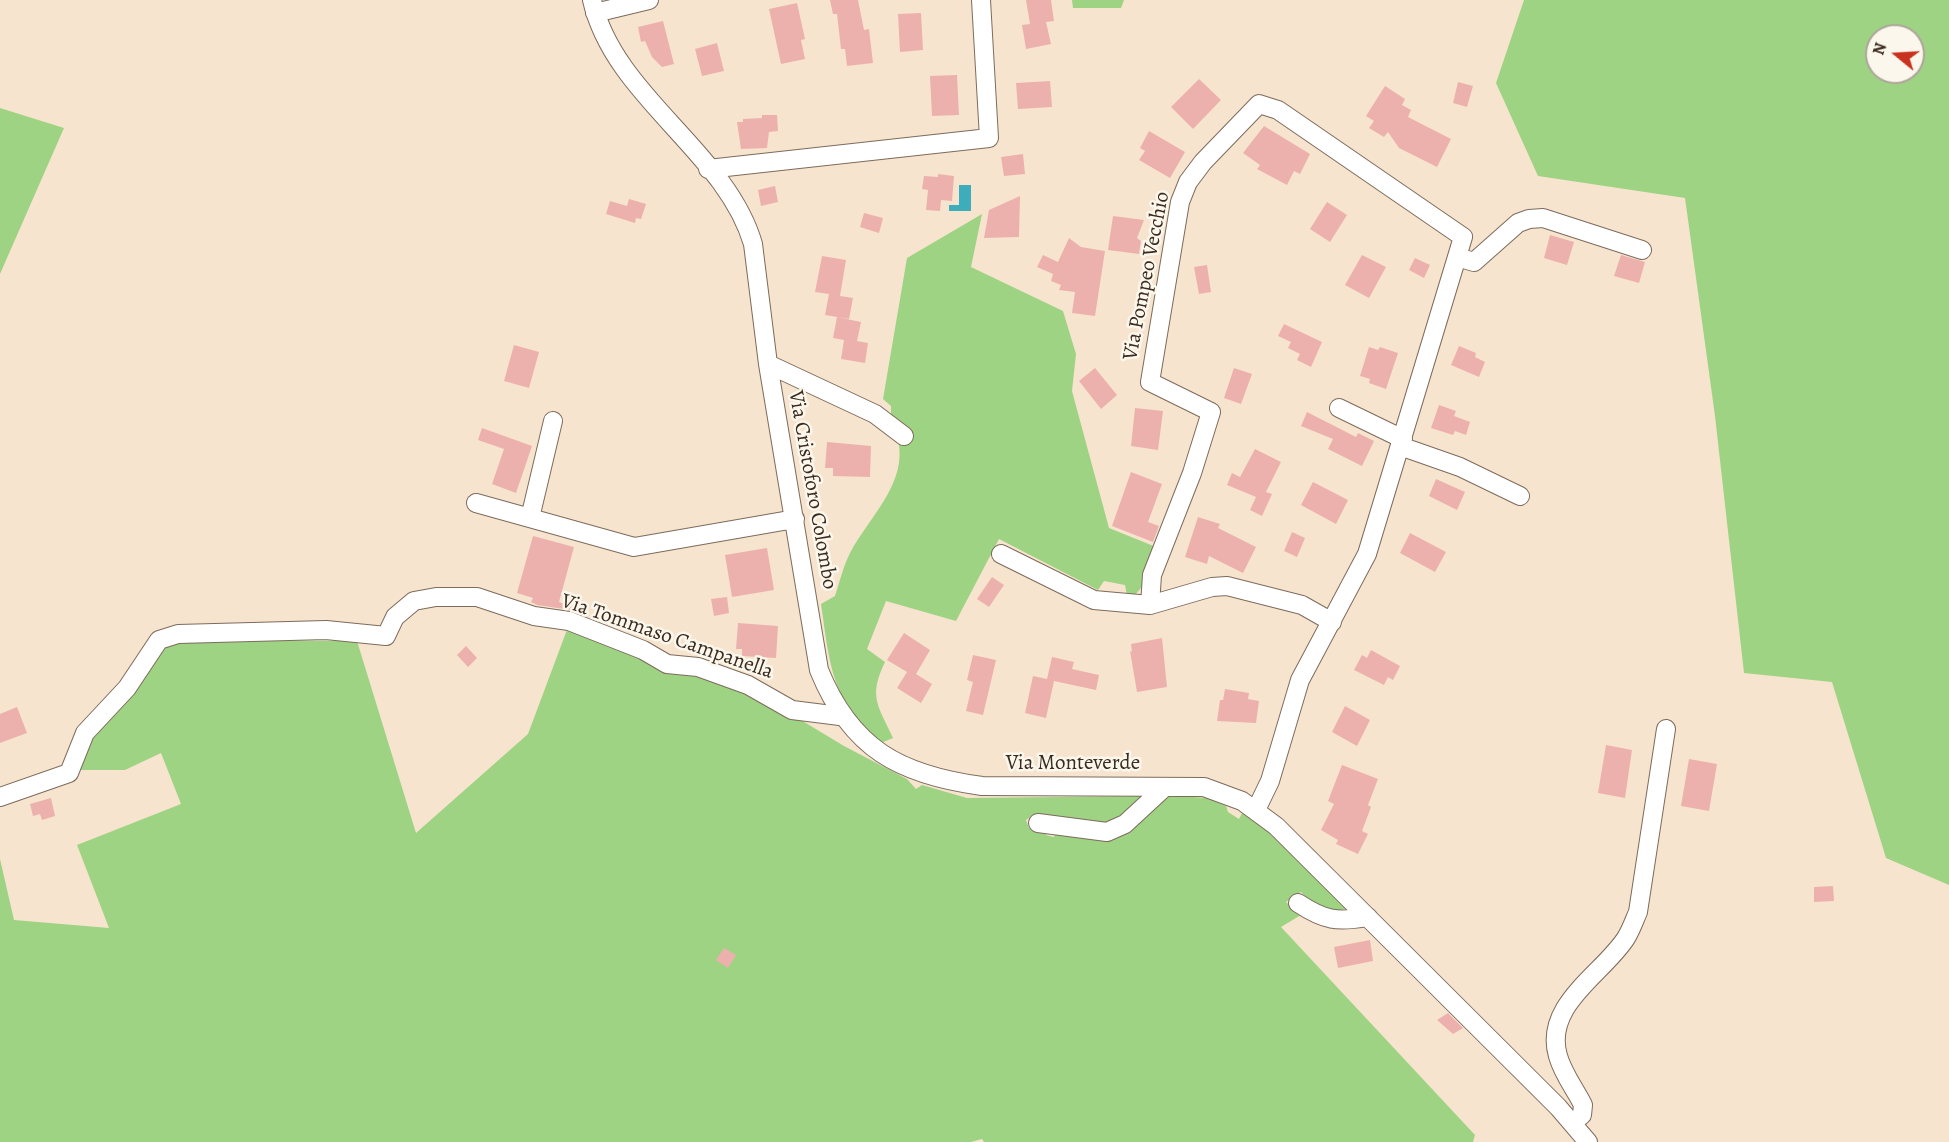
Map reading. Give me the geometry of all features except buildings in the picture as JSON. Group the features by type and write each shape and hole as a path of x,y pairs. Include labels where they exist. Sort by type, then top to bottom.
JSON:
{"street":[{"path":"593,7 649,0"},
{"path":"708,169 989,138 981,0"},
{"name":"Via Cristoforo Colombo","path":"593,7 634,80 708,169 747,224 753,244 768,364 819,670 840,716"},
{"name":"Via Pompeo Vecchio","path":"1150,604 1152,574 1192,473 1211,412 1150,382 1180,202 1188,182 1203,162 1259,105 1278,110 1463,237 1367,555 1300,680 1262,814"},
{"path":"1457,257 1474,262 1518,223 1543,218 1642,250"},
{"path":"768,364 875,414 904,436"},
{"path":"1340,408 1402,443 1460,467 1520,496"},
{"path":"530,518 553,421"},
{"path":"476,503 634,547 795,519"},
{"path":"1001,554 1094,600 1150,604 1212,586 1227,586 1302,605 1332,622"},
{"name":"Via Tommaso Campanella","path":"0,797 69,773 85,732 127,688 159,640 178,634 326,630 386,636 395,616 401,611 414,601 436,597 477,597 534,616 569,621 643,650 667,664 698,667 748,685 792,710 840,716"},
{"name":"Via Monteverde","path":"840,716 856,734 895,761 948,781 982,786 1164,787 1172,785 1204,787 1225,793 1262,814"},
{"path":"1572,1123 1582,1115 1584,1105 1562,1069 1557,1054 1555,1040 1558,1026 1566,1007 1577,992 1626,939 1638,912 1666,729"},
{"path":"1038,823 1107,832 1125,824 1164,787"},
{"path":"1262,814 1368,917 1572,1123 1587,1141"},
{"path":"1298,903 1319,917 1343,921 1368,917"}],"green space":[{"path":"1072,0 1124,0 1121,8 1073,8"},
{"path":"1524,0 1949,0 1949,885 1886,858 1832,682 1744,673 1715,416 1685,198 1538,176 1496,83"},
{"path":"0,108 64,128 0,274"},
{"path":"982,214 971,267 1063,311 1076,354 1072,391 1109,528 1156,547 1141,588 1135,595 1127,596 1125,585 1104,581 1098,590 999,539 956,621 886,601 867,649 885,662 876,693 879,709 893,738 881,743 864,727 842,697 831,664 821,604 835,596 850,553 892,485 900,456 898,440 913,440 911,431 891,420 891,406 883,399 907,258"},
{"path":"568,627 638,656 656,668 695,672 771,702 844,746 907,779 916,789 922,785 967,798 1148,796 1122,819 1102,825 1033,815 1026,820 1029,828 1047,829 1046,835 1054,837 1056,832 1121,834 1139,824 1169,795 1207,798 1226,806 1228,812 1239,819 1242,813 1263,827 1349,908 1328,910 1322,908 1301,892 1286,902 1301,915 1281,927 1475,1135 1473,1142 984,1142 982,1139 971,1142 0,1142 0,859 14,920 109,928 77,845 181,804 161,753 125,770 80,770 89,734 161,648 178,640 357,641 416,833 528,734"}],"water":[{"path":"959,185 971,185 971,211 949,211 949,205 959,205"}]}
